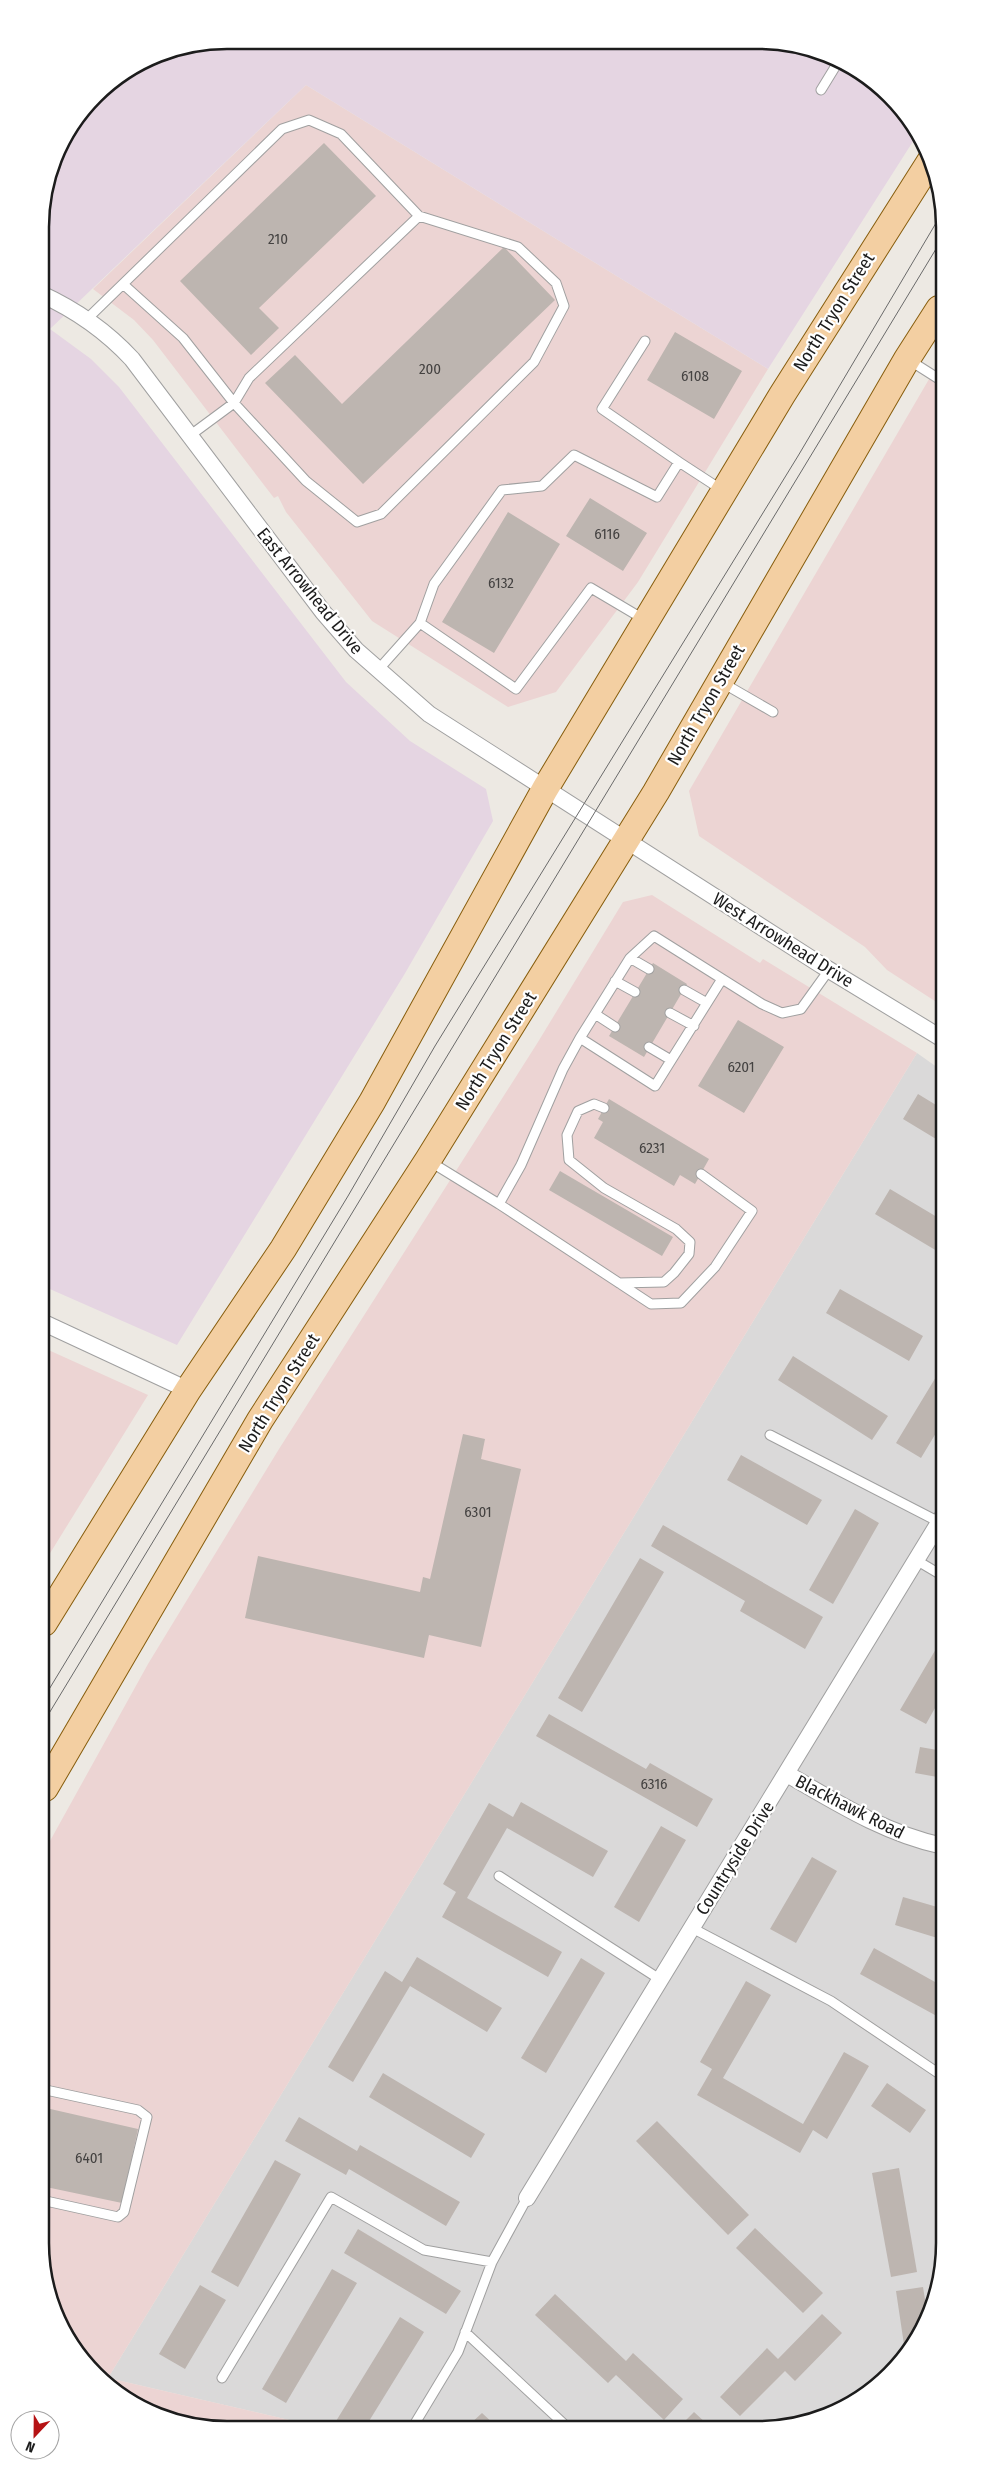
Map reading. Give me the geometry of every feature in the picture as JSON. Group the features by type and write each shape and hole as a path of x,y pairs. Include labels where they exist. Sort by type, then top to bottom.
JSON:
{"main road":[{"name":"North Tryon Street","path":"49,1615 188,1390 283,1249 372,1102 545,789 724,492 926,167"},
{"name":"North Tryon Street","path":"49,1781 260,1420 428,1160 626,842 907,358 936,313"}],"street":[{"name":"East Arrowhead Drive","path":"49,298 87,318 116,342 132,359 188,437 323,612 356,650 428,714 626,842"},
{"name":"West Arrowhead Drive","path":"626,842 936,1035"},
{"path":"49,1325 188,1390"},
{"name":"Countryside Drive","path":"526,2198 787,1774 936,1527"},
{"name":"Blackhawk Road","path":"787,1774 848,1810 885,1828 936,1844"}],"lane":[{"path":"821,90 836,66"},
{"path":"87,318 282,129 309,120 341,134 419,216 518,247 556,283 564,306 534,362 381,514 357,522 306,481 234,403 183,338 123,284"},
{"path":"188,437 234,403 249,378 419,216"},
{"path":"646,341 602,410 724,492"},
{"path":"907,358 936,376"},
{"path":"378,670 420,622 434,584 502,490 542,486 574,455 657,497 679,462"},
{"path":"420,622 516,690 592,588 646,621"},
{"path":"719,680 773,712"},
{"path":"499,1204 521,1166 563,1069 580,1038 630,958 654,936 762,1004 782,1013 802,1009 829,970"},
{"path":"630,958 649,969"},
{"path":"580,1038 655,1086 722,979"},
{"path":"615,981 636,992"},
{"path":"684,990 707,1003"},
{"path":"670,1013 694,1026"},
{"path":"595,1014 615,1026"},
{"path":"649,1047 671,1060"},
{"path":"604,1108 594,1104 578,1111 567,1135 569,1160 604,1188 676,1229 690,1242 689,1254 664,1282 619,1283"},
{"path":"428,1160 499,1204 650,1304 681,1304 715,1267 752,1211 700,1174"},
{"path":"770,1435 936,1517"},
{"path":"916,1560 936,1572"},
{"path":"499,1876 660,1980"},
{"path":"692,1928 831,2001 936,2072"},
{"path":"49,2091 138,2110 147,2117 124,2212 118,2217 49,2202"},
{"path":"222,2378 332,2197 424,2250 492,2262"},
{"path":"417,2421 458,2352 492,2262 526,2198"},
{"path":"465,2332 561,2421"}],"shaded area":[{"path":"770,49 805,55 837,67 867,85 876,93 900,118 914,141 768,369 306,85 50,329 91,359 119,387 346,682 410,741 486,789 493,821 404,975 177,1345 49,1289 49,215 55,180 67,148 85,118 118,85 158,62 203,50"},
{"path":"306,85 768,369 638,582 556,692 508,707 372,621 286,512 278,496 274,498 153,340 134,320 93,289"},
{"path":"936,367 936,1002 887,970 865,947 699,836 689,791"},
{"path":"652,895 760,963 763,959 917,1053 109,2377 85,2352 67,2322 58,2301 50,2267 49,1843 148,1664 279,1449 538,1042 623,902"},
{"path":"917,1053 936,1066 936,2255 933,2278 923,2312 900,2352 867,2385 837,2403 805,2415 770,2421 293,2421 109,2377"},
{"path":"49,1350 148,1395 49,1555"},
{"path":"111,2379 293,2421 215,2421 192,2418 158,2408 137,2397"}],"building":[{"path":"324,143 376,196 259,308 279,328 251,355 180,281"},
{"path":"504,247 555,300 363,484 265,383 295,355 342,404"},
{"path":"675,332 742,371 714,419 647,380"},
{"path":"590,498 647,533 623,571 566,536"},
{"path":"508,512 560,544 494,653 442,622"},
{"path":"653,963 687,984 644,1057 609,1036"},
{"path":"738,1020 784,1047 744,1113 698,1086"},
{"path":"918,1094 936,1105 936,1139 903,1119"},
{"path":"609,1099 709,1159 695,1184 680,1175 674,1186 594,1138 603,1122 598,1119"},
{"path":"560,1171 673,1237 662,1256 549,1190"},
{"path":"890,1189 936,1216 936,1250 875,1214"},
{"path":"840,1289 923,1336 909,1361 826,1313"},
{"path":"793,1356 888,1416 872,1440 778,1380"},
{"path":"936,1377 936,1433 921,1458 896,1443"},
{"path":"463,1434 485,1439 481,1459 521,1469 481,1647 429,1635 424,1658 245,1618 258,1556 420,1592 423,1577 430,1579"},
{"path":"741,1455 822,1500 807,1525 727,1480"},
{"path":"855,1509 879,1523 833,1604 809,1590"},
{"path":"663,1525 823,1617 805,1649 740,1611 745,1601 651,1546"},
{"path":"640,1558 664,1572 582,1712 558,1698"},
{"path":"936,1649 936,1706 926,1724 900,1710"},
{"path":"549,1714 646,1769 650,1763 713,1799 697,1827 536,1736"},
{"path":"920,1747 936,1750 936,1777 915,1773"},
{"path":"521,1802 608,1851 593,1877 507,1828 467,1898 562,1952 548,1977 442,1917 456,1892 443,1884 489,1803 513,1817"},
{"path":"661,1826 686,1840 639,1922 614,1907"},
{"path":"812,1857 837,1871 796,1943 770,1929"},
{"path":"903,1897 936,1907 936,1938 895,1925"},
{"path":"874,1948 936,1983 936,2016 860,1974"},
{"path":"417,1957 502,2008 487,2032 410,1986 353,2082 328,2067 385,1971 402,1982"},
{"path":"581,1958 605,1973 546,2073 521,2058"},
{"path":"746,1981 771,1995 723,2078 803,2124 844,2052 869,2066 827,2139 813,2130 800,2153 697,2095 712,2069 700,2062"},
{"path":"383,2073 485,2134 471,2158 369,2097"},
{"path":"887,2083 926,2110 910,2133 871,2106"},
{"path":"49,2109 138,2129 122,2203 49,2188"},
{"path":"299,2117 357,2151 360,2145 460,2202 446,2226 349,2169 346,2175 285,2141"},
{"path":"657,2121 749,2215 728,2235 636,2141"},
{"path":"275,2160 301,2174 238,2287 211,2272"},
{"path":"899,2168 917,2272 891,2277 872,2173"},
{"path":"755,2228 823,2293 803,2313 736,2248"},
{"path":"358,2229 461,2291 446,2314 344,2253"},
{"path":"332,2269 357,2283 286,2403 262,2389"},
{"path":"200,2285 226,2300 185,2369 159,2354"},
{"path":"923,2287 926,2304 904,2345 896,2291"},
{"path":"555,2294 626,2361 633,2353 683,2399 664,2420 616,2375 608,2383 535,2315"},
{"path":"822,2314 842,2333 795,2381 785,2371 740,2416 720,2397 767,2348 778,2359"},
{"path":"400,2317 424,2332 369,2421 336,2421"},
{"path":"694,2412 704,2421 685,2421"},
{"path":"482,2413 491,2421 473,2421"}],"tram line":[{"path":"49,1689 348,1196 435,1046 798,456 936,223"},
{"path":"49,1713 936,249"}]}
